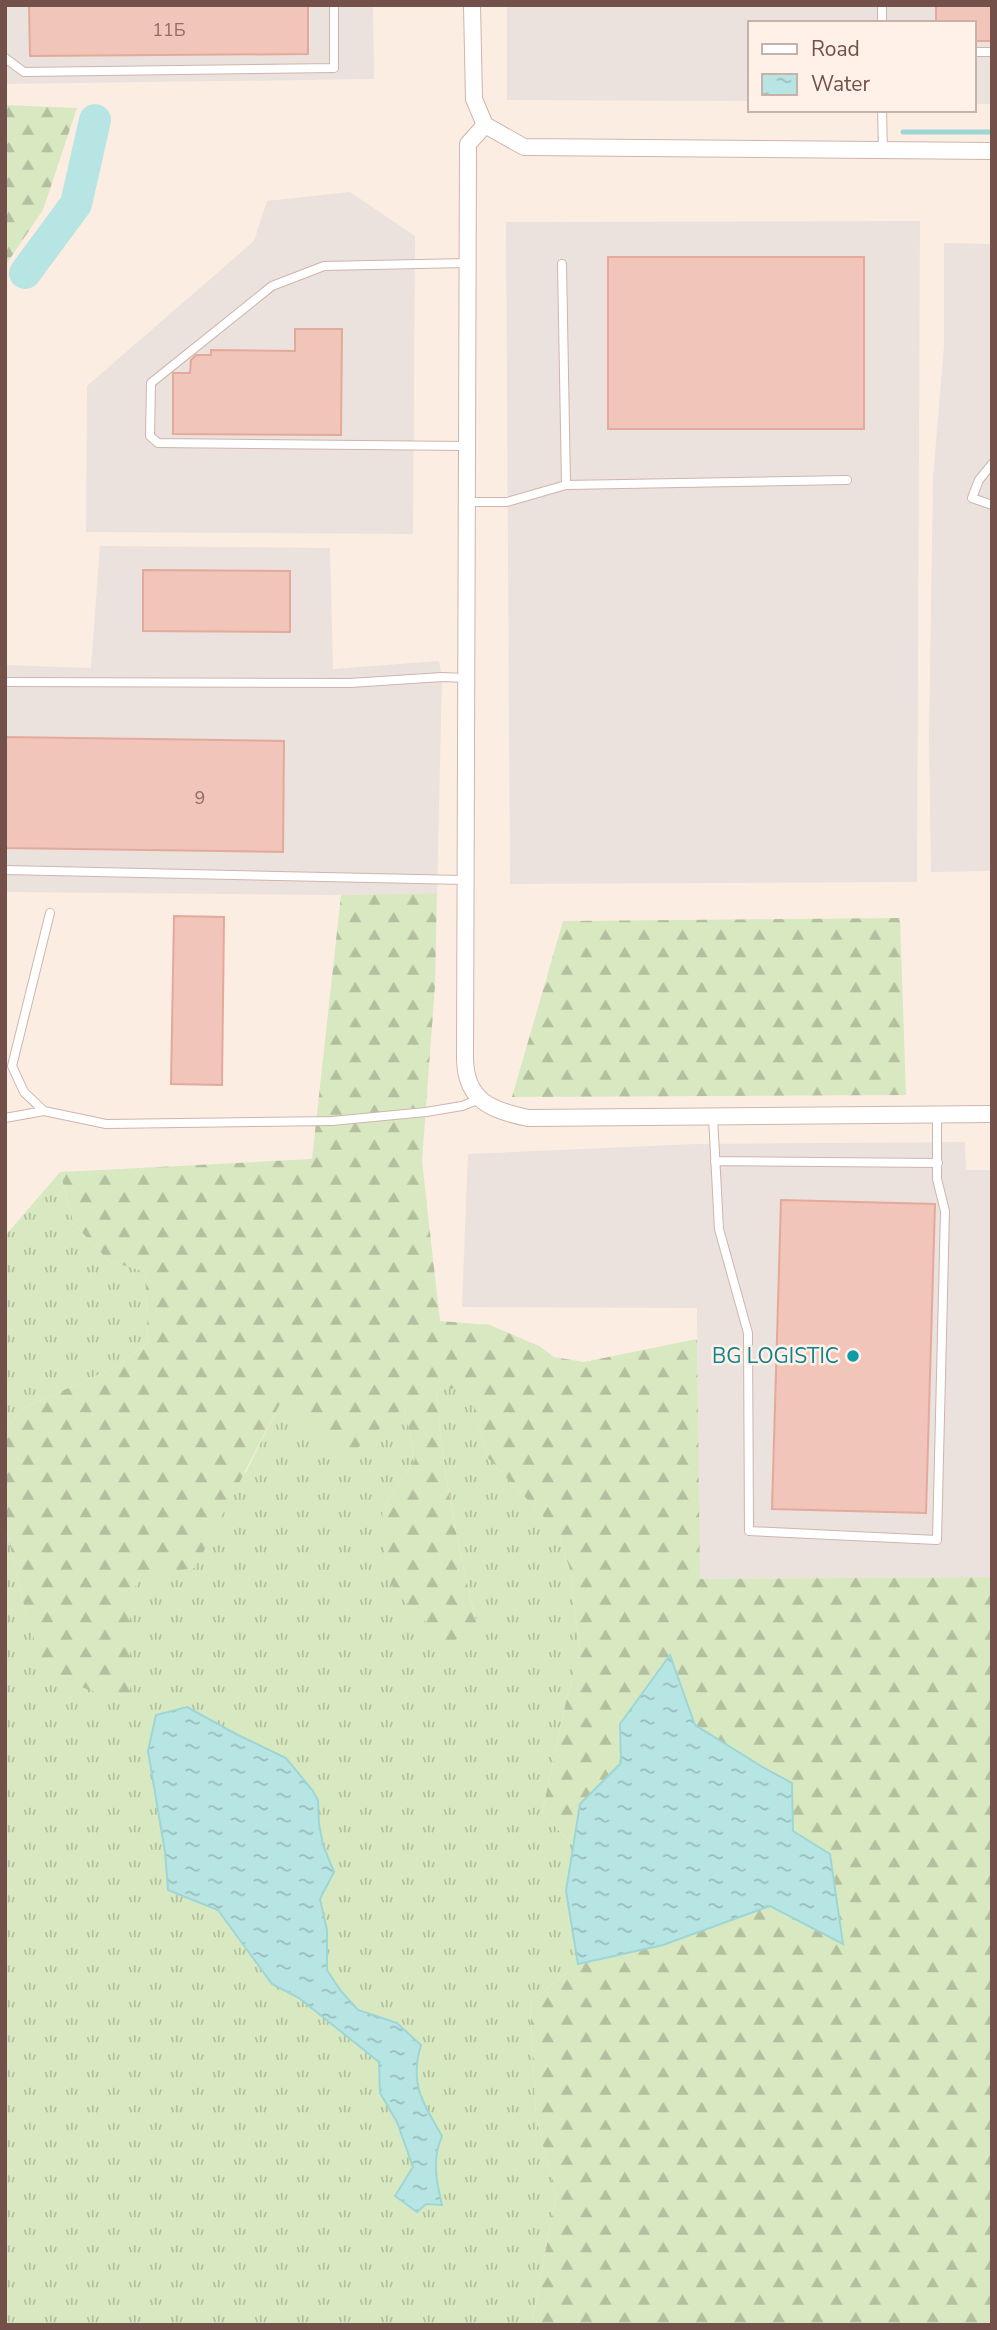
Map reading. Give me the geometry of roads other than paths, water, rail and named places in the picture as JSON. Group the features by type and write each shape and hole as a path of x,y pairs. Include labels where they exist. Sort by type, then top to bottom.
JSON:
{"street":[{"path":"472,5 474,99 485,125 524,147 992,151"},
{"path":"485,125 468,144 464,880 465,1076 472,1090 480,1099 505,1113 528,1118 992,1114"}],"lane":[{"path":"5,58 24,72 334,68 334,5"},
{"path":"882,112 883,152"},
{"path":"467,263 324,266 272,286 151,383 150,436 158,443 467,446"},
{"path":"562,264 566,485"},
{"path":"992,464 979,480 972,498 992,505"},
{"path":"467,502 508,502 566,485 847,480"},
{"path":"5,682 350,683 465,678"},
{"path":"5,870 464,880"},
{"path":"44,1111 24,1092 12,1066 50,913"},
{"path":"6,1120 44,1111 106,1124 332,1121 438,1110 462,1106 480,1099"},
{"path":"713,1117 719,1229 748,1333 749,1531 937,1540 946,1211 937,1179 937,1115"},
{"path":"715,1161 938,1163"}],"water":[{"path":"670,1655 695,1725 792,1783 793,1831 830,1854 843,1944 770,1906 663,1945 578,1964 566,1891 580,1804 621,1763 620,1724"},
{"path":"187,1707 286,1758 318,1800 323,1845 334,1872 320,1899 327,1930 327,1970 358,2010 397,2023 421,2045 417,2082 424,2103 442,2136 436,2170 442,2205 426,2204 417,2212 395,2196 413,2167 397,2122 380,2093 379,2062 299,1998 272,1984 218,1910 168,1890 165,1852 148,1751 156,1715"}],"waterway":[{"path":"25,273 76,204 95,120"},
{"path":"903,132 992,132"}],"place":[{"name":"BG LOGISTIC","path":"853,1356"}]}
